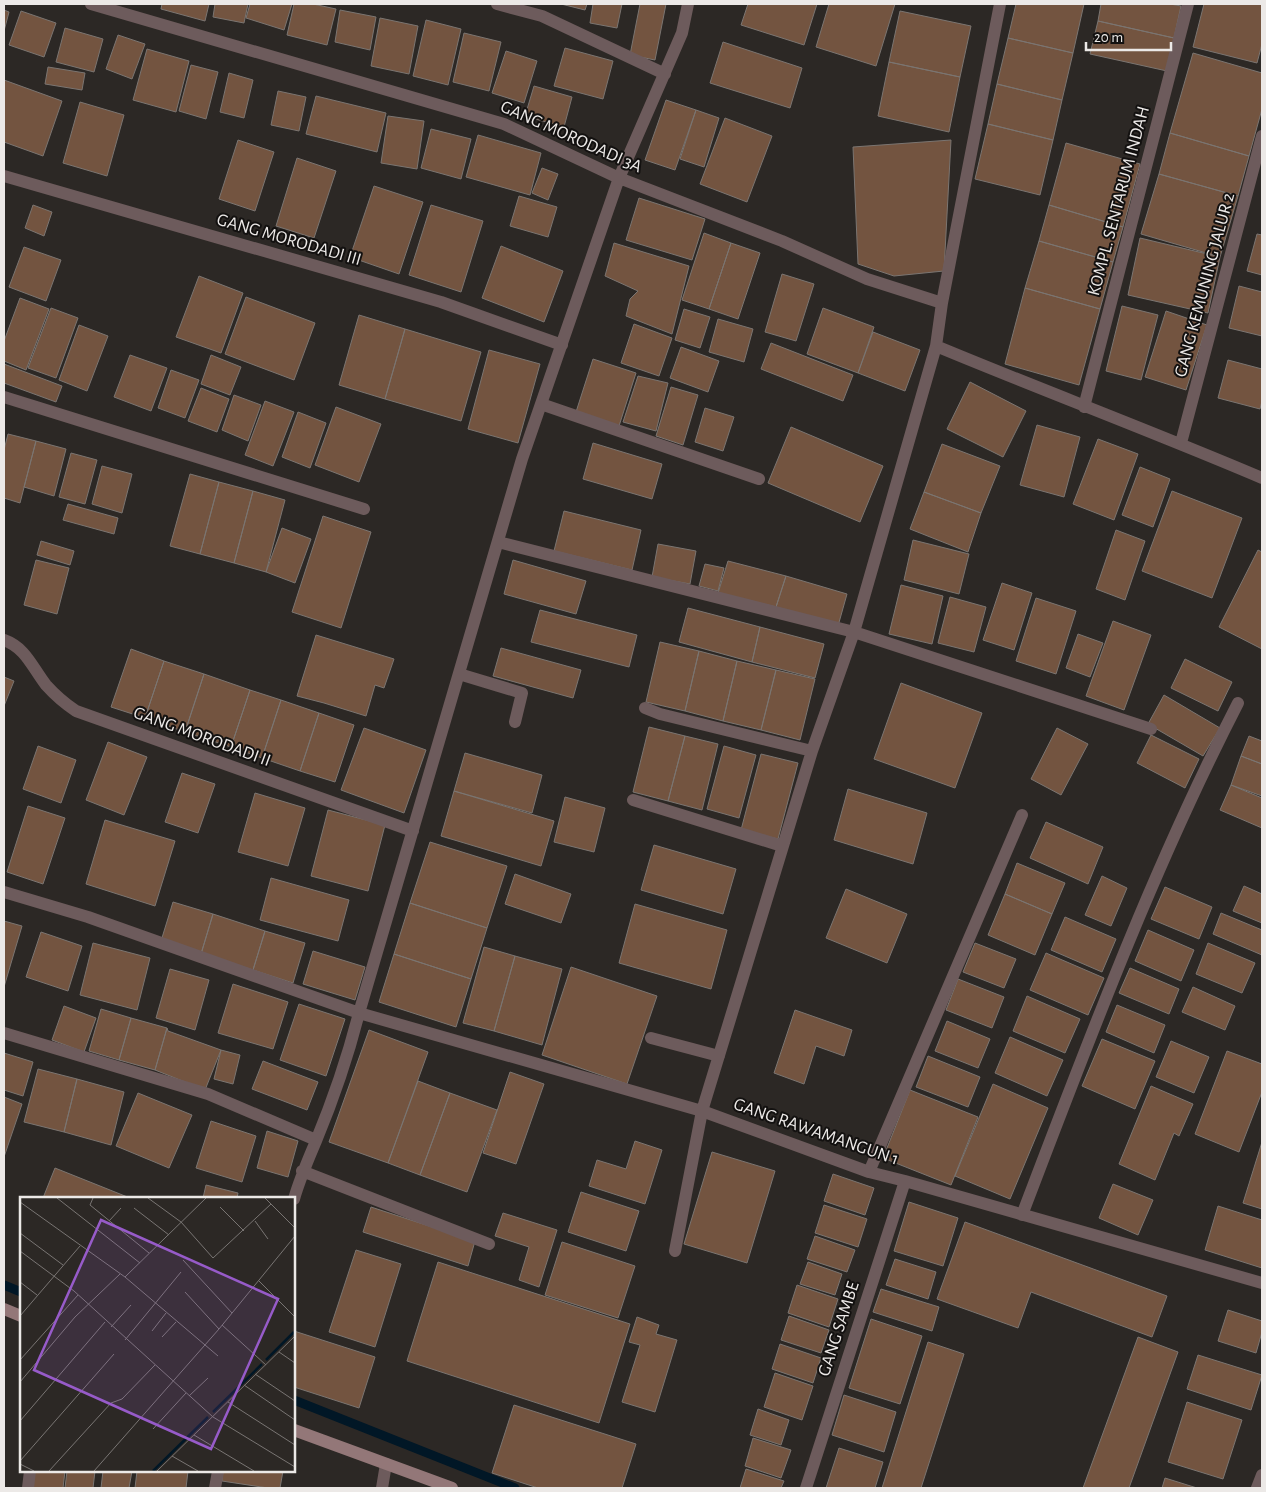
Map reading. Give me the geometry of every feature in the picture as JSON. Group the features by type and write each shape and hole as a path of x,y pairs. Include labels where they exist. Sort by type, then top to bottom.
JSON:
{"street":[{"name":"GANG MORODADI 3A","path":"91,4 504,124 619,178 782,241 868,279 942,303"},
{"path":"497,4 542,16 665,74"},
{"path":"294,1197 302,1171 316,1140 352,1043 359,1013 522,459 619,178 682,33 688,4"},
{"path":"675,1251 702,1110 812,751 854,632 936,346 942,303 1000,4"},
{"name":"KOMPL. SENTARUM INDAH","path":"1084,407 1188,4"},
{"name":"GANG KEMUNING JALUR 2","path":"1181,443 1262,136"},
{"name":"GANG MORODADI III","path":"4,176 441,302 562,345"},
{"path":"936,346 1084,407 1181,443 1262,478"},
{"path":"4,397 364,509"},
{"path":"541,404 759,479"},
{"path":"498,542 854,632 1151,729"},
{"name":"GANG MORODADI II","path":"4,640 11,642 22,650 59,699 76,711 413,831"},
{"path":"460,674 522,693 515,722"},
{"path":"1022,1214 1127,948 1207,764 1238,703"},
{"path":"645,708 660,714 812,751"},
{"path":"633,800 782,846"},
{"path":"869,1172 1022,815"},
{"name":"GANG RAWAMANGUN 1","path":"4,892 88,917 359,1013 702,1110 869,1172 1262,1283"},
{"path":"4,1033 208,1094 316,1140"},
{"path":"651,1038 719,1056"},
{"path":"302,1171 489,1244"},
{"name":"GANG SAMBE","path":"806,1488 905,1181"},
{"path":"4,1309 20,1316"},
{"path":"295,1430 452,1488"},
{"path":"382,1488 386,1464"},
{"path":"28,1488 30,1472"},
{"path":"215,1488 218,1472"},
{"path":"1257,1488 1262,1475"}],"building":[{"path":"162,4 209,4 205,21 161,9"},
{"path":"215,4 248,4 244,23 213,17"},
{"path":"250,4 292,4 284,30 246,18"},
{"path":"294,4 313,4 336,9 327,45 287,35"},
{"path":"561,4 587,4 585,10"},
{"path":"593,4 622,4 617,28 590,23"},
{"path":"640,4 666,4 655,60 630,55"},
{"path":"748,4 817,4 804,45 741,25"},
{"path":"829,4 895,4 876,66 816,47"},
{"path":"1016,4 1084,4 1073,53 1008,38"},
{"path":"1101,4 1170,4 1181,6 1174,38 1098,21"},
{"path":"1204,4 1262,4 1262,44 1257,63 1193,47"},
{"path":"4,10 9,12 4,31"},
{"path":"340,10 376,17 370,50 335,42"},
{"path":"21,11 56,23 44,57 9,45"},
{"path":"900,11 971,26 960,77 889,62"},
{"path":"380,18 418,26 409,74 371,66"},
{"path":"426,20 461,29 448,85 413,76"},
{"path":"1098,21 1174,38 1167,71 1090,54"},
{"path":"65,28 103,39 94,72 56,62"},
{"path":"464,33 501,42 489,91 453,82"},
{"path":"118,35 145,44 132,79 106,69"},
{"path":"1008,38 1073,53 1062,100 997,84"},
{"path":"723,42 802,68 790,108 710,83"},
{"path":"565,48 613,61 603,99 554,86"},
{"path":"147,49 189,61 176,112 133,100"},
{"path":"506,51 537,61 524,103 492,93"},
{"path":"1193,53 1262,73 1262,109 1249,156 1170,133"},
{"path":"889,62 960,77 949,132 878,116"},
{"path":"191,65 218,72 206,119 179,111"},
{"path":"48,67 85,73 82,90 45,84"},
{"path":"229,73 253,80 244,118 220,112"},
{"path":"4,80 62,101 43,156 4,142"},
{"path":"997,84 1062,100 1053,140 988,124"},
{"path":"534,86 572,97 564,127 525,116"},
{"path":"278,91 306,97 299,131 271,125"},
{"path":"316,96 386,113 377,152 306,134"},
{"path":"666,100 696,110 675,170 645,160"},
{"path":"80,102 124,115 107,176 63,163"},
{"path":"696,110 719,118 704,167 680,159"},
{"path":"388,116 424,121 417,169 381,163"},
{"path":"725,118 772,136 747,202 700,184"},
{"path":"988,124 1053,140 1040,195 975,179"},
{"path":"431,129 471,139 461,179 421,168"},
{"path":"1170,133 1249,156 1238,196 1159,174"},
{"path":"478,135 541,153 530,195 466,177"},
{"path":"238,140 274,152 255,211 219,199"},
{"path":"951,140 944,271 894,276 858,264 853,147"},
{"path":"1066,143 1140,164 1123,227 1049,205"},
{"path":"297,158 336,171 314,238 276,226"},
{"path":"542,168 558,174 548,200 532,193"},
{"path":"1159,174 1238,196 1220,257 1141,234"},
{"path":"374,186 423,202 399,274 350,257"},
{"path":"519,196 557,207 548,237 510,226"},
{"path":"639,198 705,219 692,260 626,240"},
{"path":"33,205 52,212 44,236 25,228"},
{"path":"431,205 483,221 461,292 409,275"},
{"path":"1049,205 1123,227 1113,262 1039,241"},
{"path":"704,233 731,243 709,309 682,300"},
{"path":"1257,234 1262,235 1262,275 1247,271"},
{"path":"1140,238 1220,257 1208,313 1128,295"},
{"path":"1039,241 1113,262 1100,309 1025,288"},
{"path":"614,243 689,266 672,334 626,316 630,299 638,291 605,276"},
{"path":"731,243 760,253 738,319 709,309"},
{"path":"501,246 563,271 544,322 482,298"},
{"path":"24,247 61,260 46,301 9,287"},
{"path":"782,274 814,284 796,341 765,332"},
{"path":"199,276 243,293 221,353 176,337"},
{"path":"1239,286 1262,292 1262,336 1229,328"},
{"path":"1025,288 1100,309 1079,385 1005,364"},
{"path":"246,297 315,323 294,380 225,354"},
{"path":"20,298 49,309 26,370 4,361 4,341"},
{"path":"1122,306 1158,315 1141,380 1106,371"},
{"path":"51,308 78,318 56,378 28,368"},
{"path":"823,308 874,327 858,373 807,354"},
{"path":"684,309 710,317 700,348 675,340"},
{"path":"1166,311 1207,325 1186,390 1145,377"},
{"path":"359,315 405,329 385,399 339,385"},
{"path":"718,319 753,329 744,362 709,352"},
{"path":"634,324 672,338 659,376 621,363"},
{"path":"79,325 108,336 87,391 59,380"},
{"path":"405,329 481,352 461,421 385,399"},
{"path":"873,332 920,350 905,391 858,373"},
{"path":"771,343 853,375 843,401 761,369"},
{"path":"681,347 719,361 708,392 670,378"},
{"path":"489,350 540,364 518,443 468,429"},
{"path":"130,355 167,368 151,411 114,397"},
{"path":"211,355 241,367 230,395 201,384"},
{"path":"593,359 636,373 619,426 576,412"},
{"path":"1228,360 1262,369 1262,401 1260,409 1218,398"},
{"path":"4,364 62,386 56,402 4,383"},
{"path":"171,370 199,380 185,418 158,408"},
{"path":"638,376 668,383 656,431 623,422"},
{"path":"970,382 1026,411 1003,457 947,429"},
{"path":"671,387 698,395 683,445 656,436"},
{"path":"201,388 229,399 217,432 188,421"},
{"path":"234,395 261,405 248,441 222,430"},
{"path":"265,401 294,412 273,466 245,455"},
{"path":"336,407 381,424 359,482 315,465"},
{"path":"705,408 734,417 723,451 695,442"},
{"path":"298,412 326,423 310,468 282,457"},
{"path":"1037,425 1080,437 1064,497 1020,485"},
{"path":"791,427 883,466 860,522 768,483"},
{"path":"8,434 36,441 20,503 4,498 4,450"},
{"path":"1098,439 1138,454 1114,520 1073,504"},
{"path":"36,441 66,449 54,496 24,487"},
{"path":"593,443 662,464 652,499 583,479"},
{"path":"942,444 1000,466 981,513 924,492"},
{"path":"71,453 97,460 85,504 59,497"},
{"path":"102,466 132,474 122,513 92,504"},
{"path":"1140,467 1170,479 1153,527 1122,515"},
{"path":"190,474 219,482 200,554 170,546"},
{"path":"219,482 253,491 234,563 200,554"},
{"path":"253,491 285,500 266,572 234,563"},
{"path":"1172,491 1242,518 1212,598 1142,571"},
{"path":"924,492 981,513 968,552 910,529"},
{"path":"68,504 118,518 114,534 63,520"},
{"path":"564,511 641,530 632,570 554,551"},
{"path":"323,516 371,532 341,628 292,612"},
{"path":"282,528 311,539 295,583 266,572"},
{"path":"1116,530 1145,541 1125,600 1096,589"},
{"path":"913,540 969,554 959,594 904,580"},
{"path":"41,541 74,551 70,565 37,555"},
{"path":"658,544 696,551 690,584 652,577"},
{"path":"1258,550 1262,552 1262,649 1219,627"},
{"path":"36,560 69,568 57,614 24,605"},
{"path":"513,560 586,581 576,614 504,594"},
{"path":"728,561 786,576 776,607 718,593"},
{"path":"705,564 724,568 718,591 699,586"},
{"path":"786,576 847,594 838,626 776,607"},
{"path":"1002,583 1032,593 1014,650 983,640"},
{"path":"901,585 943,596 932,644 889,634"},
{"path":"950,597 986,607 974,652 938,643"},
{"path":"1036,598 1076,611 1056,674 1016,661"},
{"path":"688,608 760,627 752,662 679,642"},
{"path":"540,610 637,635 629,667 531,642"},
{"path":"1113,621 1151,635 1124,710 1086,696"},
{"path":"760,627 824,644 815,678 752,662"},
{"path":"1078,634 1103,643 1090,677 1066,668"},
{"path":"316,635 394,659 384,688 375,685 366,716 297,696"},
{"path":"660,642 699,651 685,711 646,702"},
{"path":"501,648 581,670 573,698 493,676"},
{"path":"131,649 164,661 145,718 111,707"},
{"path":"699,651 737,661 723,721 685,711"},
{"path":"1185,659 1232,682 1218,711 1171,688"},
{"path":"164,661 204,674 185,732 145,718"},
{"path":"737,661 776,670 761,730 723,721"},
{"path":"776,670 815,679 800,740 761,730"},
{"path":"204,674 250,690 231,747 185,732"},
{"path":"4,677 14,681 4,706"},
{"path":"901,683 982,713 955,788 874,759"},
{"path":"250,690 281,700 262,758 231,747"},
{"path":"1164,695 1220,728 1203,756 1148,724"},
{"path":"281,700 319,713 300,771 262,758"},
{"path":"319,713 354,725 335,782 300,771"},
{"path":"649,727 685,736 668,801 633,792"},
{"path":"364,728 426,750 404,813 341,790"},
{"path":"1057,728 1088,744 1061,795 1031,779"},
{"path":"1151,735 1199,759 1185,788 1137,763"},
{"path":"685,736 718,744 702,810 668,801"},
{"path":"1249,736 1262,741 1262,764 1241,756"},
{"path":"108,742 147,757 124,815 86,800"},
{"path":"38,746 76,760 61,803 23,789"},
{"path":"724,746 756,755 739,818 707,809"},
{"path":"465,753 542,775 532,813 454,791"},
{"path":"761,754 798,763 778,839 741,830"},
{"path":"1241,756 1262,764 1262,796 1231,785"},
{"path":"182,773 215,784 198,833 165,822"},
{"path":"1231,785 1262,798 1262,828 1220,810"},
{"path":"848,789 927,813 913,864 834,840"},
{"path":"454,791 554,821 541,866 441,836"},
{"path":"255,793 305,808 288,866 238,852"},
{"path":"565,797 605,808 594,852 554,842"},
{"path":"28,806 65,818 43,884 7,872"},
{"path":"328,810 385,825 368,891 311,876"},
{"path":"105,820 175,841 155,906 86,884"},
{"path":"1046,822 1103,847 1088,884 1030,858"},
{"path":"430,842 507,866 487,928 410,903"},
{"path":"654,845 736,869 723,914 641,890"},
{"path":"1017,863 1065,883 1052,914 1005,894"},
{"path":"515,874 571,894 561,923 505,904"},
{"path":"1102,876 1127,888 1111,926 1085,915"},
{"path":"271,878 349,900 338,941 260,920"},
{"path":"1244,886 1262,894 1262,923 1233,911"},
{"path":"1165,887 1212,907 1199,939 1151,919"},
{"path":"846,889 907,914 887,963 826,938"},
{"path":"1005,894 1052,914 1035,955 988,935"},
{"path":"173,902 213,914 201,954 161,941"},
{"path":"410,903 487,928 471,979 394,954"},
{"path":"635,904 727,930 711,989 619,963"},
{"path":"1221,913 1262,930 1262,955 1213,934"},
{"path":"213,914 265,931 253,970 201,954"},
{"path":"1065,917 1116,939 1102,972 1051,950"},
{"path":"4,921 22,926 4,987"},
{"path":"1148,930 1194,950 1181,981 1135,961"},
{"path":"265,931 305,943 293,983 253,970"},
{"path":"41,932 82,946 68,991 26,977"},
{"path":"93,943 150,958 137,1010 80,995"},
{"path":"975,943 1016,959 1004,988 963,972"},
{"path":"1208,943 1255,963 1242,993 1196,974"},
{"path":"484,947 515,956 494,1031 463,1023"},
{"path":"313,951 365,967 355,1000 303,984"},
{"path":"1046,953 1104,978 1088,1015 1030,990"},
{"path":"394,954 471,979 456,1027 379,1002"},
{"path":"515,956 562,969 542,1045 494,1031"},
{"path":"571,967 657,996 627,1084 542,1055"},
{"path":"1130,968 1179,989 1169,1014 1119,993"},
{"path":"170,969 209,980 195,1030 156,1018"},
{"path":"958,979 1004,997 992,1028 946,1010"},
{"path":"233,984 288,1002 273,1049 218,1033"},
{"path":"1193,987 1235,1006 1225,1030 1182,1012"},
{"path":"1027,996 1080,1019 1065,1053 1013,1031"},
{"path":"299,1004 345,1019 326,1076 280,1060"},
{"path":"1117,1005 1165,1025 1154,1053 1106,1032"},
{"path":"64,1006 96,1018 84,1052 52,1040"},
{"path":"101,1009 131,1018 119,1060 89,1051"},
{"path":"795,1010 852,1030 844,1056 816,1046 804,1084 774,1073"},
{"path":"131,1018 167,1028 155,1070 119,1060"},
{"path":"947,1021 990,1039 978,1068 935,1051"},
{"path":"167,1028 168,1031 221,1050 205,1090 155,1070"},
{"path":"369,1030 428,1052 388,1163 329,1142"},
{"path":"1010,1037 1063,1060 1047,1096 995,1073"},
{"path":"1102,1039 1155,1061 1135,1109 1082,1086"},
{"path":"1171,1041 1209,1057 1194,1093 1156,1077"},
{"path":"221,1050 240,1055 233,1084 214,1079"},
{"path":"1227,1051 1262,1064 1262,1092 1239,1152 1195,1134"},
{"path":"4,1053 33,1062 23,1096 4,1090"},
{"path":"928,1056 980,1077 968,1107 916,1087"},
{"path":"263,1061 318,1082 307,1110 252,1089"},
{"path":"38,1069 77,1079 64,1132 24,1122"},
{"path":"510,1072 544,1084 516,1164 483,1153"},
{"path":"77,1079 124,1092 111,1145 64,1132"},
{"path":"418,1081 450,1093 420,1175 388,1163"},
{"path":"993,1084 1048,1108 1010,1199 955,1176"},
{"path":"1151,1086 1193,1104 1179,1136 1174,1133 1155,1180 1119,1164"},
{"path":"910,1090 978,1117 951,1185 883,1158"},
{"path":"138,1093 192,1115 169,1168 116,1146"},
{"path":"450,1093 497,1110 467,1192 420,1175"},
{"path":"4,1097 22,1104 4,1157"},
{"path":"211,1121 256,1136 242,1182 196,1168"},
{"path":"267,1131 298,1141 288,1177 257,1168"},
{"path":"635,1141 662,1150 645,1204 589,1186 597,1160 626,1169"},
{"path":"1262,1142 1262,1209 1243,1203"},
{"path":"712,1152 775,1171 747,1263 684,1244"},
{"path":"55,1168 128,1197 43,1197"},
{"path":"833,1174 874,1188 865,1215 824,1201"},
{"path":"1113,1184 1153,1200 1138,1235 1099,1218"},
{"path":"206,1185 238,1193 237,1197 203,1197"},
{"path":"581,1192 639,1211 626,1251 568,1232"},
{"path":"909,1202 958,1218 943,1266 894,1251"},
{"path":"824,1205 867,1219 858,1247 815,1233"},
{"path":"1218,1206 1262,1220 1262,1268 1205,1250"},
{"path":"371,1207 475,1241 468,1266 363,1232"},
{"path":"503,1213 557,1230 539,1287 519,1280 529,1247 495,1236"},
{"path":"965,1222 1167,1296 1152,1337 1031,1292 1018,1328 937,1299"},
{"path":"815,1236 855,1250 847,1272 807,1259"},
{"path":"562,1242 635,1266 618,1318 545,1295"},
{"path":"356,1250 401,1264 375,1347 329,1332"},
{"path":"895,1259 936,1272 928,1299 886,1285"},
{"path":"438,1262 630,1324 599,1423 407,1361"},
{"path":"808,1262 842,1274 835,1295 800,1284"},
{"path":"797,1285 838,1299 829,1327 788,1313"},
{"path":"881,1289 939,1307 932,1331 873,1312"},
{"path":"1228,1310 1262,1321 1262,1332 1256,1353 1218,1341"},
{"path":"789,1316 829,1330 821,1353 781,1340"},
{"path":"637,1317 659,1325 656,1334 677,1340 655,1412 622,1402 640,1345 629,1342"},
{"path":"871,1319 922,1336 900,1404 849,1388"},
{"path":"295,1331 375,1357 359,1408 295,1387"},
{"path":"1138,1337 1178,1352 1129,1488 1083,1488"},
{"path":"928,1342 964,1354 921,1488 882,1488"},
{"path":"780,1344 821,1358 813,1383 772,1369"},
{"path":"1198,1355 1262,1375 1251,1410 1187,1389"},
{"path":"775,1373 813,1386 802,1420 764,1407"},
{"path":"844,1395 896,1412 884,1452 832,1435"},
{"path":"1187,1402 1242,1420 1223,1479 1168,1462"},
{"path":"514,1405 636,1444 622,1488 538,1488 492,1473"},
{"path":"758,1409 789,1420 781,1445 750,1435"},
{"path":"753,1438 791,1450 781,1478 745,1466"},
{"path":"839,1448 883,1462 875,1488 826,1488"},
{"path":"746,1469 784,1481 781,1488 740,1488"},
{"path":"32,1472 65,1472 63,1488 29,1488"},
{"path":"67,1472 95,1472 93,1488 65,1488"},
{"path":"103,1472 132,1472 129,1488 101,1488"},
{"path":"137,1472 188,1472 186,1488 135,1488"},
{"path":"223,1472 283,1472 280,1488 222,1481"},
{"path":"1165,1478 1197,1488 1162,1488"}],"waterway":[{"path":"4,1285 20,1292"},
{"path":"295,1400 515,1488"}]}
